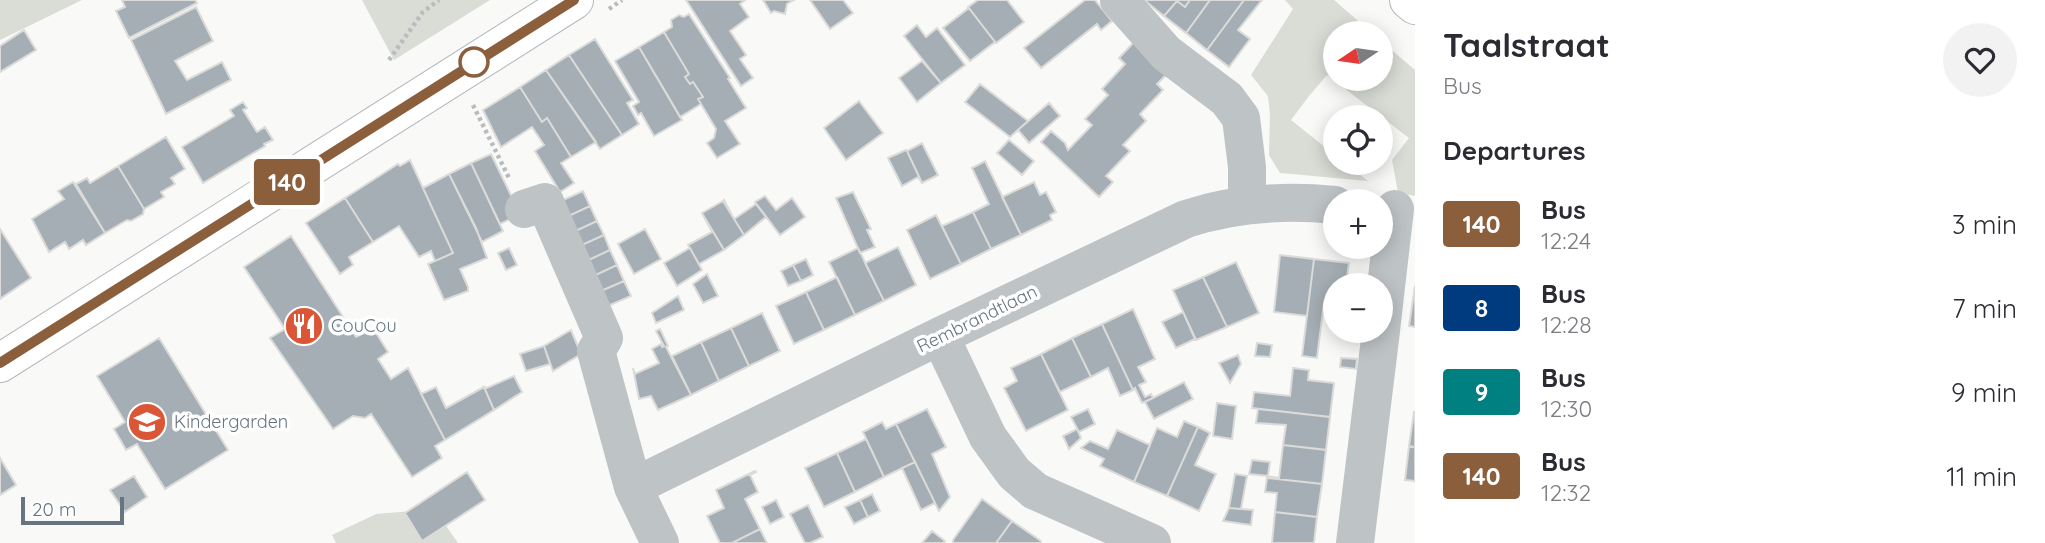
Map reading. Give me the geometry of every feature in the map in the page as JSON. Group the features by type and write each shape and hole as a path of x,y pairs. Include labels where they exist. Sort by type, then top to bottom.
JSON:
{"main road":[{"path":"0,363 574,0"},
{"path":"1409,0 1415,5"}],"street":[{"path":"1124,7 1166,53 1227,99 1241,118 1247,167 1247,205"},
{"path":"524,209 545,202 604,338 596,351 633,486 660,543"},
{"name":"Rembrandtlaan","path":"633,486 1186,219 1215,210 1247,205 1298,202 1323,204"},
{"path":"1389,273 1397,210"},
{"path":"940,336 988,437 1014,473 1035,491 1152,543"},
{"path":"1355,543 1379,343"}],"path":[{"path":"389,60 423,12 439,0"}],"shaded area":[{"path":"0,0 82,0 0,40"},
{"path":"362,0 490,0 394,60"},
{"path":"1285,0 1334,0 1358,21 1323,21 1323,80 1291,120 1323,145 1323,175 1360,175 1368,181 1280,173 1269,155 1268,96 1251,75 1293,9"},
{"path":"1393,51 1415,70 1415,196 1398,193 1393,159 1409,138 1393,126 1393,105 1366,105 1348,91 1393,91"},
{"path":"413,511 437,513 458,543 336,543 332,535 376,514"}],"building":[{"path":"122,0 195,0 197,3 129,38 116,11 125,7"},
{"path":"686,0 745,0 740,4 749,17 730,31 746,55 740,59 753,78 741,86"},
{"path":"763,0 794,0 787,4 785,14 774,11 771,13"},
{"path":"810,0 843,0 853,13 830,29"},
{"path":"978,0 1007,0 1024,22 996,43 968,7"},
{"path":"1085,0 1095,0 1112,21 1101,30 1097,24 1041,68 1024,48"},
{"path":"1144,0 1190,0 1185,7 1177,1 1164,16"},
{"path":"1190,0 1210,0 1186,33 1164,16 1177,1 1185,7"},
{"path":"1210,0 1244,0 1207,50 1186,33"},
{"path":"1244,0 1262,0 1238,30 1250,39 1229,67 1207,50"},
{"path":"196,7 213,41 175,61 187,80 222,62 231,80 166,114 131,40"},
{"path":"969,8 995,42 970,61 943,28"},
{"path":"689,14 746,108 725,121 740,144 717,158 707,143 714,138 716,129 698,99 703,97 693,82 690,84 685,77 689,74 664,32 672,27 671,20 679,15 684,17"},
{"path":"917,25 926,37 937,28 965,65 941,83 904,36"},
{"path":"24,30 36,50 0,72 0,46"},
{"path":"664,32 689,74 685,77 690,84 693,82 703,97 698,99 701,104 680,117 639,47"},
{"path":"595,39 633,100 627,103 639,124 622,135 569,55"},
{"path":"1135,41 1168,73 1157,84 1163,90 1140,114 1146,121 1123,145 1130,151 1106,176 1113,182 1099,197 1041,142 1051,131 1065,143 1068,150 1092,125 1085,119 1108,95 1102,89 1125,64 1119,58"},
{"path":"639,47 682,120 654,136 641,113 638,115 633,106 639,102 615,61"},
{"path":"569,55 622,135 600,149 546,70"},
{"path":"922,61 941,83 917,102 899,78"},
{"path":"546,70 596,142 571,157 547,118 542,122 520,87"},
{"path":"980,84 1028,121 1010,137 965,102"},
{"path":"520,87 542,122 547,118 571,157 561,163 574,183 560,192 535,151 544,145 532,127 501,147 483,110"},
{"path":"859,101 883,133 846,160 824,128"},
{"path":"243,102 247,108 243,110 257,132 265,127 273,140 203,183 182,147 234,116 230,110"},
{"path":"1049,103 1060,116 1029,143 1018,130"},
{"path":"166,137 185,169 171,178 175,184 161,192 164,197 144,209 118,166"},
{"path":"1009,140 1034,161 1022,175 997,153"},
{"path":"922,143 938,175 922,183 907,151"},
{"path":"906,150 922,183 918,177 902,186 888,158"},
{"path":"491,154 520,214 500,224 471,163"},
{"path":"410,160 453,253 435,261 431,251 419,257 399,226 373,242 345,198 398,164 400,166"},
{"path":"985,161 1021,235 991,249 973,212 989,204 972,168"},
{"path":"471,163 503,231 482,242 449,174"},
{"path":"118,166 144,209 143,214 105,233 76,184 87,178 90,183"},
{"path":"449,174 476,228 487,258 460,269 468,291 444,300 428,264 453,253 423,188"},
{"path":"73,182 105,233 86,245 83,240 69,249 65,242 49,252 32,219 64,199 58,191"},
{"path":"1034,182 1040,195 1046,192 1056,212 1050,215 1052,220 1021,235 1002,197"},
{"path":"583,191 590,206 560,220 554,204"},
{"path":"853,192 871,229 867,230 875,247 860,253 836,198"},
{"path":"765,196 776,210 792,198 805,217 780,235 755,202"},
{"path":"345,198 373,242 349,257 353,265 340,274 306,223"},
{"path":"723,201 744,235 724,250 702,213"},
{"path":"756,204 766,217 744,235 734,219"},
{"path":"590,206 597,221 567,235 560,220"},
{"path":"973,212 991,249 961,264 942,226"},
{"path":"702,213 724,250 699,264 688,245 712,232"},
{"path":"936,215 961,264 930,279 907,230"},
{"path":"597,221 604,235 573,249 567,235"},
{"path":"0,229 31,278 0,299"},
{"path":"645,229 661,259 634,274 618,244"},
{"path":"604,235 610,250 580,264 573,249"},
{"path":"291,236 356,337 373,328 388,352 378,359 391,379 408,368 445,440 435,446 442,458 412,477 371,414 365,418 353,416 333,429 270,338 285,329 244,267"},
{"path":"898,247 916,285 884,301 865,263"},
{"path":"509,248 517,265 506,270 498,253"},
{"path":"690,248 702,270 677,286 664,263"},
{"path":"858,248 884,301 855,315 829,262"},
{"path":"610,250 617,265 587,279 580,264"},
{"path":"1280,255 1314,259 1307,316 1274,312"},
{"path":"806,259 813,275 801,281 793,265"},
{"path":"1314,259 1349,263 1348,273 1323,273 1323,311 1317,358 1302,356"},
{"path":"1236,262 1259,313 1227,327 1203,277"},
{"path":"617,265 624,281 594,294 587,279"},
{"path":"793,265 801,281 788,286 781,271"},
{"path":"707,274 718,296 703,303 693,284"},
{"path":"837,277 855,315 824,330 806,292"},
{"path":"1203,277 1227,327 1196,340 1173,290"},
{"path":"624,281 631,296 601,309 594,294"},
{"path":"1415,286 1415,327 1409,326"},
{"path":"806,292 824,330 794,344 776,306"},
{"path":"678,296 684,310 656,323 652,313"},
{"path":"1133,309 1155,359 1138,367 1146,382 1139,385 1145,397 1151,394 1153,398 1142,403 1135,388 1133,390 1102,324"},
{"path":"1183,312 1195,339 1176,348 1162,322"},
{"path":"762,313 780,351 749,366 731,328"},
{"path":"1102,324 1133,390 1120,396 1108,368 1091,377 1072,338"},
{"path":"731,328 749,366 719,381 701,342"},
{"path":"660,329 668,346 666,347 691,395 658,410 651,396 639,399 633,368 635,374 659,363 652,349 661,344 664,346 656,331"},
{"path":"571,330 581,354 553,371 544,346"},
{"path":"159,338 228,450 165,489 137,444 126,450 114,429 125,422 97,376"},
{"path":"1072,338 1091,377 1060,392 1041,354"},
{"path":"701,342 719,381 691,395 672,356"},
{"path":"1257,343 1272,345 1270,357 1255,356"},
{"path":"544,346 550,364 526,371 520,354"},
{"path":"1041,354 1068,410 1026,431 1004,388 1017,381 1011,368"},
{"path":"1238,355 1241,364 1230,383 1219,363"},
{"path":"1341,358 1357,359 1356,369 1340,367"},
{"path":"1293,368 1309,370 1308,380 1334,383 1330,417 1252,408 1254,392 1290,396"},
{"path":"514,376 522,392 494,410 484,387"},
{"path":"1184,382 1193,399 1154,419 1145,402"},
{"path":"436,387 446,408 484,387 494,410 445,440 421,394"},
{"path":"1217,403 1236,406 1232,439 1213,436"},
{"path":"927,409 946,447 932,454 950,497 939,511 896,424"},
{"path":"1088,409 1095,424 1079,432 1071,417"},
{"path":"1258,409 1330,417 1326,450 1283,445 1286,425 1256,423"},
{"path":"1415,412 1415,447 1409,446"},
{"path":"1184,421 1198,427 1167,496 1134,482 1157,428 1177,437"},
{"path":"882,422 886,429 896,424 915,462 884,477 863,432"},
{"path":"1198,427 1210,433 1195,465 1216,474 1199,511 1167,496"},
{"path":"1077,429 1081,438 1069,449 1063,436"},
{"path":"1117,430 1150,445 1134,482 1100,466 1104,459 1081,448 1090,441 1108,449"},
{"path":"866,439 884,477 855,492 837,453"},
{"path":"1283,445 1326,450 1322,484 1267,478 1279,478"},
{"path":"1409,446 1415,447 1415,481 1405,480"},
{"path":"837,453 855,492 824,507 805,468"},
{"path":"0,458 16,485 0,495"},
{"path":"1252,460 1270,462 1268,476 1249,474"},
{"path":"915,462 935,503 921,510 902,468"},
{"path":"755,471 750,475 758,492 745,499 760,529 732,543 720,543 707,516 724,508 716,490"},
{"path":"467,472 485,500 422,541 405,513"},
{"path":"1235,474 1247,476 1241,509 1229,508"},
{"path":"134,476 147,497 125,512 110,490"},
{"path":"1267,478 1322,484 1317,517 1275,512 1277,493 1265,492"},
{"path":"872,494 880,511 868,517 860,500"},
{"path":"982,499 1012,521 996,543 953,543 953,540"},
{"path":"776,500 784,517 770,524 762,507"},
{"path":"860,500 868,517 854,524 845,507"},
{"path":"808,505 823,537 805,543 790,514"},
{"path":"1229,508 1253,510 1251,525 1223,521"},
{"path":"1275,512 1317,517 1314,543 1272,543"},
{"path":"1012,521 1041,541 1040,543 996,543"},
{"path":"760,529 767,543 732,543"},
{"path":"932,531 945,541 922,543"}],"bus line":[{"name":"140","path":"0,363 574,0"}],"place":[{"name":"CouCou","path":"304,326"},
{"name":"Kindergarden","path":"147,422"}]}
